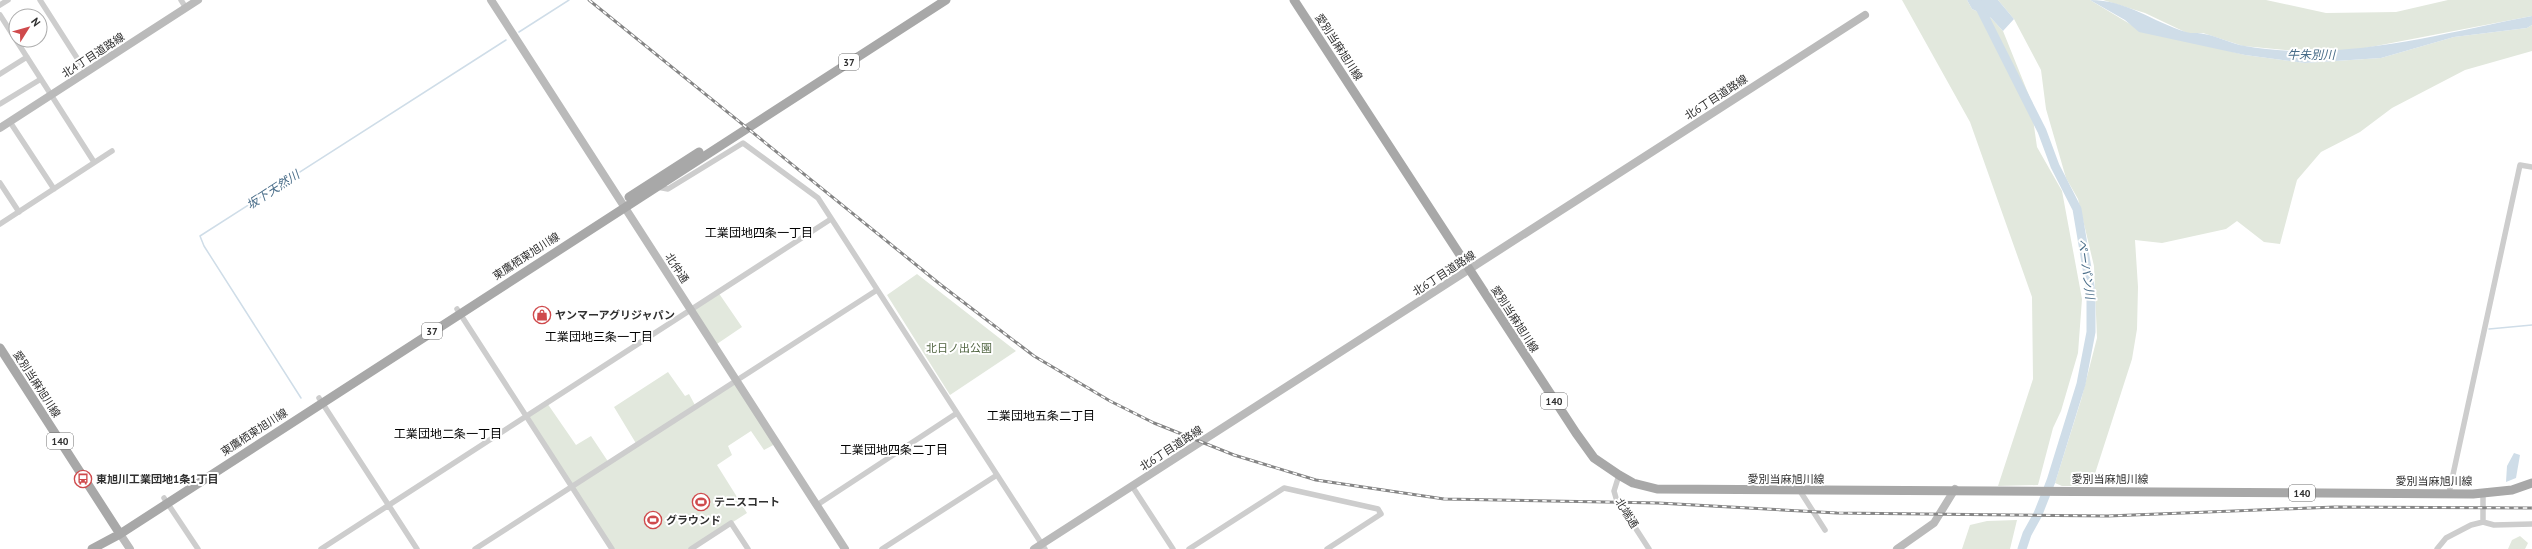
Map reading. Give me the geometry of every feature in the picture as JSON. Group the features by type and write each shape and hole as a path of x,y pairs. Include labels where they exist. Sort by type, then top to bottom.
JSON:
{"main road":[{"name":"東鷹栖東旭川線","path":"118,531 623,205 936,0"},
{"name":"東鷹栖東旭川線","path":"623,205 656,187 746,125 946,0"},
{"name":"愛別当麻旭川線","path":"1294,0 1468,270 1576,433 1594,458 1633,483 1657,489 1800,491 1955,489 2483,494 2512,490 2532,483"},
{"name":"愛別当麻旭川線","path":"0,348 118,531"},
{"name":"37","path":"88,549 118,531"},
{"name":"37","path":"92,549 118,531"}],"street":[{"path":"0,5 8,0"},
{"path":"40,0 86,72"},
{"path":"181,0 186,8"},
{"name":"北4丁目道路線","path":"3,124 51,95 198,0"},
{"name":"北仲通","path":"490,0 845,549"},
{"path":"0,15 8,27"},
{"name":"北6丁目道路線","path":"1040,547 1132,486 1865,15"},
{"path":"0,28 6,24"},
{"path":"21,48 94,162"},
{"path":"0,74 27,57"},
{"path":"0,104 41,79"},
{"path":"3,124 54,189"},
{"path":"656,187 668,189 743,143 818,198 997,475 1040,547"},
{"path":"0,224 112,151"},
{"path":"2449,493 2520,165 2532,167"},
{"path":"0,183 19,212"},
{"path":"321,549 831,219"},
{"path":"475,549 877,290"},
{"path":"458,311 612,549"},
{"path":"321,400 417,549"},
{"path":"817,505 957,413"},
{"path":"882,549 997,475"},
{"name":"北端通","path":"1619,475 1614,491 1616,498 1649,549"},
{"path":"1132,486 1173,549"},
{"path":"1189,549 1284,488 1378,509 1381,514 1327,549"},
{"path":"1897,549 1934,523 1955,489"},
{"path":"1800,491 1825,530"},
{"path":"2483,494 2484,522"},
{"path":"166,500 198,549"},
{"path":"2438,549 2446,538 2471,525 2484,522 2494,525 2532,524"},
{"path":"691,549 731,523 748,549"},
{"path":"118,531 130,549"}],"green space":[{"path":"1902,0 1967,0 1972,9 1991,18 2003,31 2030,98 2037,147 2062,191 2082,299 2078,353 2061,411 2053,428 2038,485 1998,486 2033,379 2032,297 1970,122"},
{"path":"1998,0 2090,0 2135,27 2245,55 2305,63 2381,58 2454,37 2527,28 2532,25 2532,51 2465,70 2392,108 2360,132 2321,152 2297,180 2280,244 2264,242 2237,221 2226,229 2162,243 2135,240 2138,287 2137,329 2132,359 2091,486 2062,486 2055,483 2081,400 2097,338 2094,266 2078,199 2066,178 2046,109 2041,70 2014,19"},
{"path":"2103,0 2266,0 2326,13 2396,12 2448,0 2532,0 2532,16 2355,50 2296,51 2243,46 2203,33 2187,33 2145,13"},
{"name":"北日ノ出公園","path":"917,274 1016,351 950,395 887,295"},
{"path":"718,292 742,327 714,346 691,310"},
{"path":"668,372 685,396 689,394 696,407 737,381 777,443 764,450 751,431 728,446 732,455 717,465 747,513 691,549 612,549 528,419 530,414 547,403 576,445 591,436 609,463 637,445 614,407"},
{"path":"2017,520 2010,549 1962,549 1970,525 1987,521"},
{"path":"2520,536 2528,543 2525,549 2508,549 2512,540"}],"water":[{"path":"1967,0 1998,0 2014,19 2003,31 1991,18 1972,9"},
{"name":"牛朱別川","path":"2090,0 2103,1 2128,7 2186,32 2209,35 2245,46 2281,50 2317,51 2353,49 2425,38 2532,16 2532,25 2527,28 2454,37 2381,58 2305,63 2245,55 2139,32 2125,20"},
{"path":"2514,453 2520,455 2516,478 2506,482 2507,466"}],"waterway":[{"name":"坂下天然川","path":"519,32 569,0"},
{"name":"ペーパン川","path":"1976,0 2042,131 2055,166 2077,209 2091,292 2091,332 2081,384 2051,481 2038,514 2027,534 2022,549"},
{"name":"坂下天然川","path":"301,398 204,246 200,236 506,40"},
{"path":"2489,329 2532,325"}],"railway":[{"path":"589,0 941,285 1034,356 1110,401 1154,423 1234,455 1316,480 1444,499 1658,503 1837,513 2108,516 2335,507 2532,508"}],"place":[{"name":"ヤンマーアグリジャパン","path":"542,315"},
{"name":"東旭川工業団地1条1丁目","path":"83,479"},
{"name":"テニスコート","path":"701,502"},
{"name":"グラウンド","path":"653,520"}],"district":[{"name":"工業団地四条一丁目","path":"759,233"},
{"name":"工業団地三条一丁目","path":"599,337"},
{"name":"工業団地五条二丁目","path":"1041,416"},
{"name":"工業団地二条一丁目","path":"448,434"},
{"name":"工業団地四条二丁目","path":"894,450"}]}
